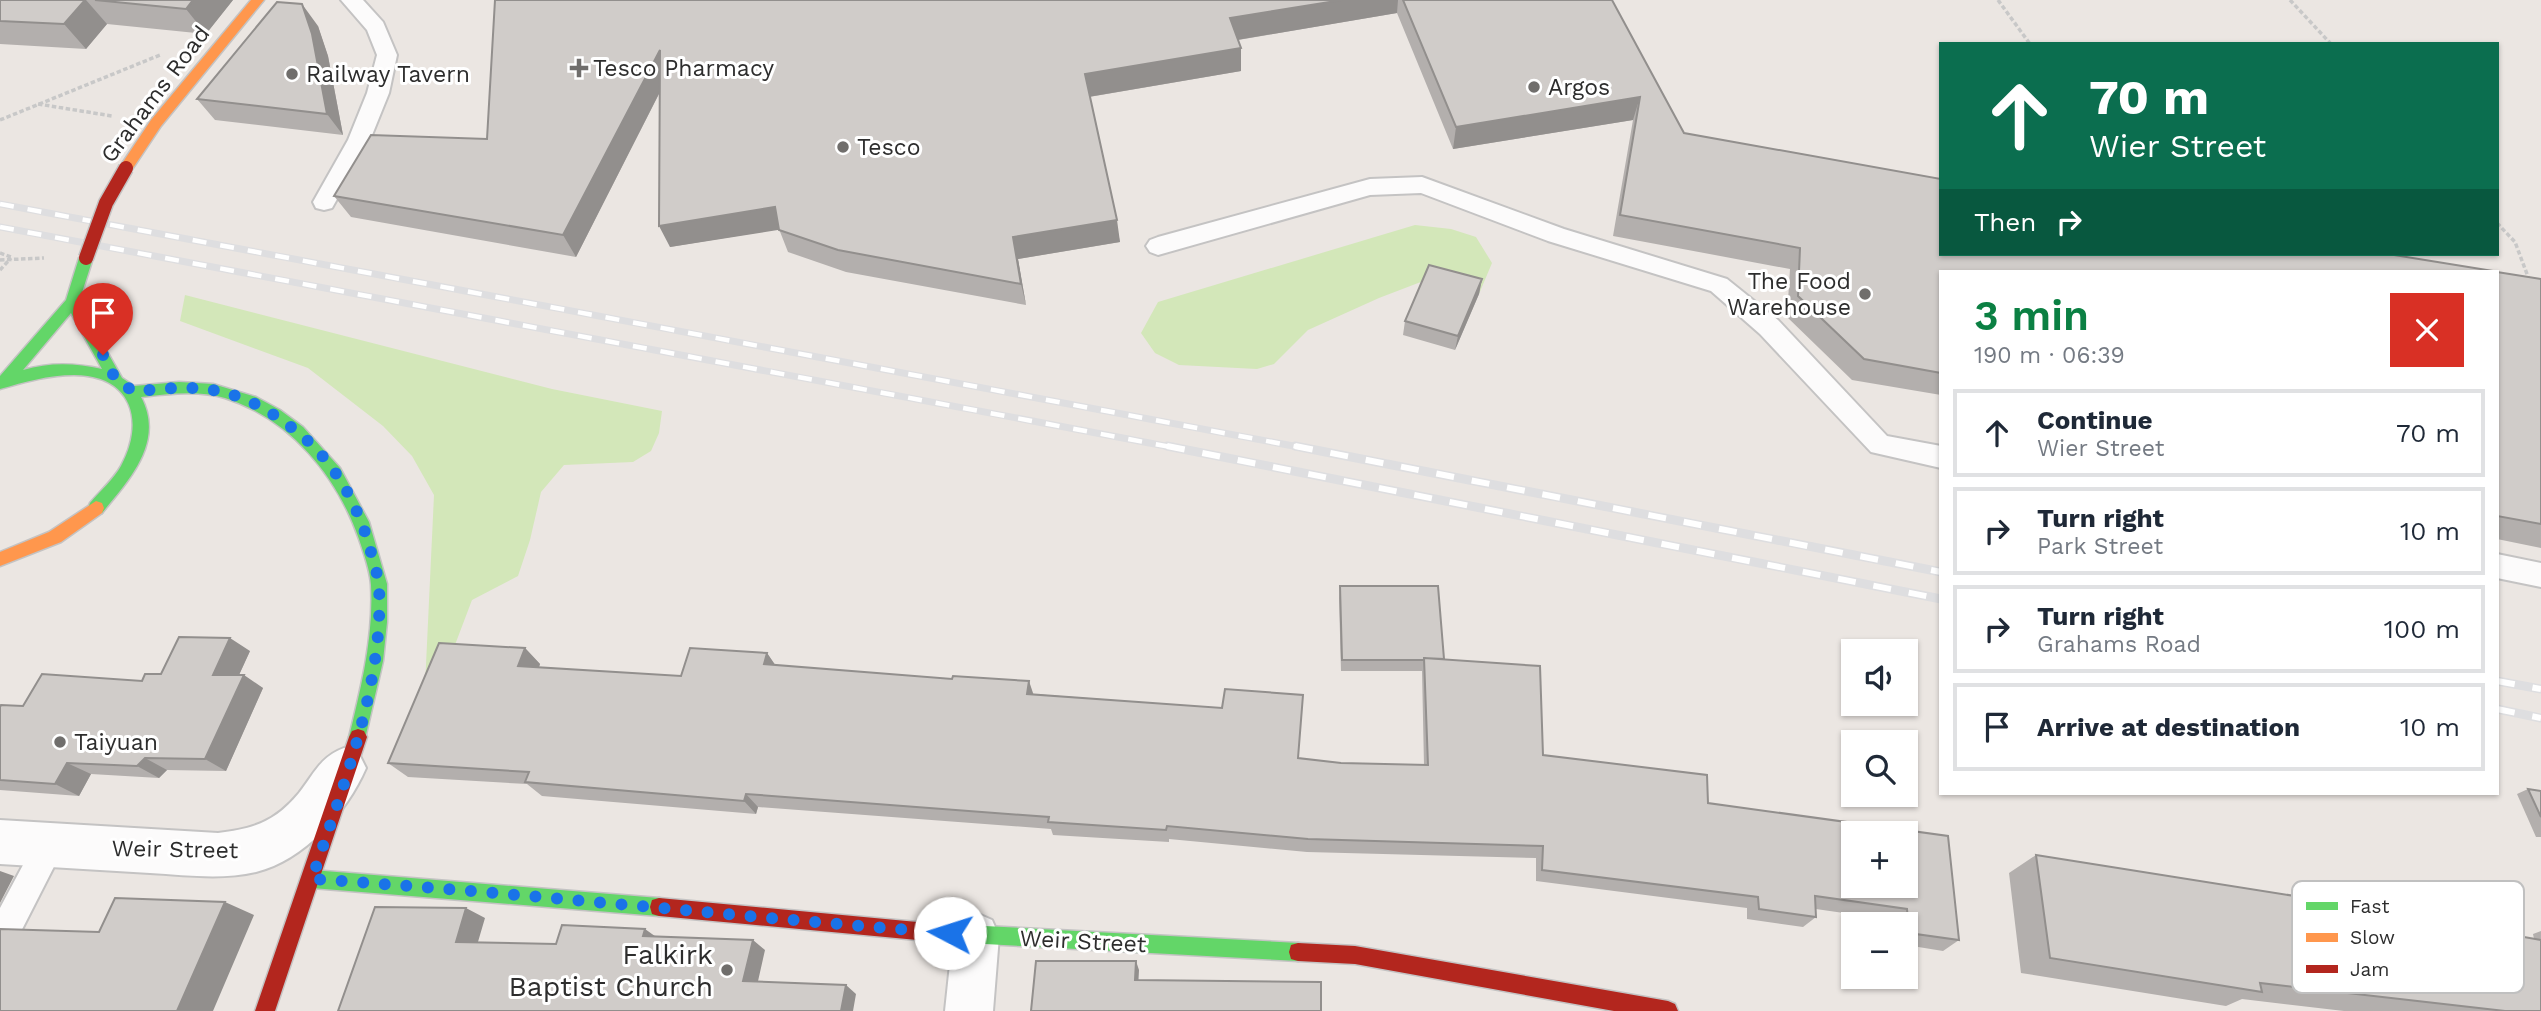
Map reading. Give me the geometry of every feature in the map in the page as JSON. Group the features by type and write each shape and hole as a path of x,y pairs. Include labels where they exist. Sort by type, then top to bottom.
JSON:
{"main road":[{"name":"Grahams Road","path":"2,382 72,302 106,203 156,123 258,0"},
{"path":"72,302 115,378"},
{"path":"0,559 37,547 81,520 116,488 130,470 143,436 144,415 134,392 115,378 88,370 49,370 2,382"},
{"path":"134,392 168,387 204,387 243,397 277,416 318,450 343,483 366,531 379,585 374,668 353,757 265,1011"},
{"name":"Weir Street","path":"312,879 603,901 739,916 976,936 1355,955 1668,1011"}],"street":[{"name":"Weir Street","path":"0,842 218,855 257,850 287,833 312,811 353,757"},
{"path":"969,1011 976,936"}],"lane":[{"path":"324,202 359,140 378,93 387,55 376,27 351,0"},
{"path":"1158,246 1370,187 1422,185 1556,235 1719,285 1769,327 1880,445 1939,457"},
{"path":"2499,566 2541,575"},
{"path":"0,940 50,845"}],"path":[{"path":"1998,0 2030,42"},
{"path":"2290,0 2329,42"},
{"path":"0,120 171,50 220,45"},
{"path":"37,104 97,114"},
{"path":"2499,225 2515,242 2531,285"},
{"path":"0,253 12,257"},
{"path":"0,260 12,257"},
{"path":"0,270 12,257"}],"green space":[{"path":"1415,225 1451,229 1476,237 1492,263 1479,294 1426,280 1308,330 1274,364 1257,369 1179,365 1155,353 1141,333 1158,302"},
{"path":"185,295 552,389 662,411 659,433 651,451 633,462 564,465 541,492 518,576 472,600 431,708 424,707 434,495 412,456 383,426 308,368 180,321"}],"building":[{"path":"0,0 85,0 64,24 0,21"},
{"path":"95,0 193,0 186,9"},
{"name":"Tesco","path":"495,0 1342,0 1230,18 1241,48 1085,74 1117,220 1013,237 1021,284 838,250 779,230 775,207 659,226 660,50 563,235 334,196 371,135 487,139"},
{"path":"1403,0 1612,0 1684,133 1939,179 1939,256 2400,256 2487,270 1939,270 1939,373 1864,359 1798,296 1800,248 1620,215 1640,97 1456,127"},
{"path":"277,2 302,4 312,34 327,114 197,99"},
{"path":"1429,265 1482,279 1458,336 1405,321"},
{"path":"2499,272 2541,279 2541,524 2499,516"},
{"path":"1340,586 1438,586 1444,659 1342,660"},
{"path":"179,637 230,638 213,675 244,675 205,759 145,758 137,766 67,763 55,784 0,780 1,705 23,706 42,674 142,681 145,674 161,674"},
{"path":"439,643 525,648 518,666 681,676 690,648 767,653 764,664 952,679 953,676 1029,681 1027,694 1222,708 1225,689 1303,695 1298,758 1341,763 1428,765 1424,658 1540,666 1543,755 1707,775 1708,803 1841,821 1841,898 1918,898 1918,832 1948,836 1959,940 1918,934 1918,912 1907,912 1907,909 1815,896 1816,917 1759,909 1758,897 1542,870 1543,846 1308,839 1167,826 1166,830 1048,822 1049,817 746,794 744,801 525,782 529,772 388,763"},
{"path":"2528,789 2541,791 2541,817"},
{"path":"2036,855 2292,896 2292,987 2260,983 2262,992 2050,958"},
{"path":"115,898 225,902 177,1011 0,1011 0,929 99,932"},
{"path":"375,907 466,908 456,942 556,944 562,925 645,929 643,936 753,940 743,981 846,985 841,1011 338,1011"},
{"path":"2524,937 2541,940 2541,1011 2505,1011 2348,993 2524,993"},
{"path":"1036,961 1136,961 1135,980 1321,982 1321,1011 1031,1011"}],"railway":[{"path":"0,204 1304,448"},
{"path":"0,227 1176,448"},
{"path":"1167,446 1939,599"},
{"path":"1295,446 1939,572"},
{"path":"2499,681 2541,689"},
{"path":"2499,709 2541,718"}],"traffic: fast":[{"path":"5,381 72,302 86,258"},
{"path":"72,302 115,378"},
{"path":"0,383 41,371 77,369 107,376 129,391 141,412 141,440 126,472 96,508"},
{"path":"134,392 202,388 224,392 251,402 297,431 317,451 349,496 370,548 379,584 377,642 358,737"},
{"path":"312,879 659,907"},
{"path":"928,932 1298,952"}],"traffic: slow":[{"path":"126,168 156,123 258,0"},
{"path":"0,559 55,537 96,508"}],"traffic: jam":[{"path":"86,258 106,203 126,168"},
{"path":"265,1011 358,737"},
{"path":"659,907 928,932"},
{"path":"1298,952 1355,955 1668,1011"}],"place":[{"name":"Tesco Pharmacy","path":"579,68"},
{"name":"Railway Tavern","path":"292,74"},
{"name":"Argos","path":"1534,87"},
{"name":"Tesco","path":"843,147"},
{"name":"The Food Warehouse","path":"1865,294"},
{"name":"Taiyuan","path":"60,742"},
{"name":"Falkirk Baptist Church","path":"727,970"}],"route":[{"path":"103,355 115,378 134,392 168,387 204,387 243,397 277,416 318,450 343,483 366,531 379,585 374,668 353,757 312,879 603,901 739,916 950,933"}]}
